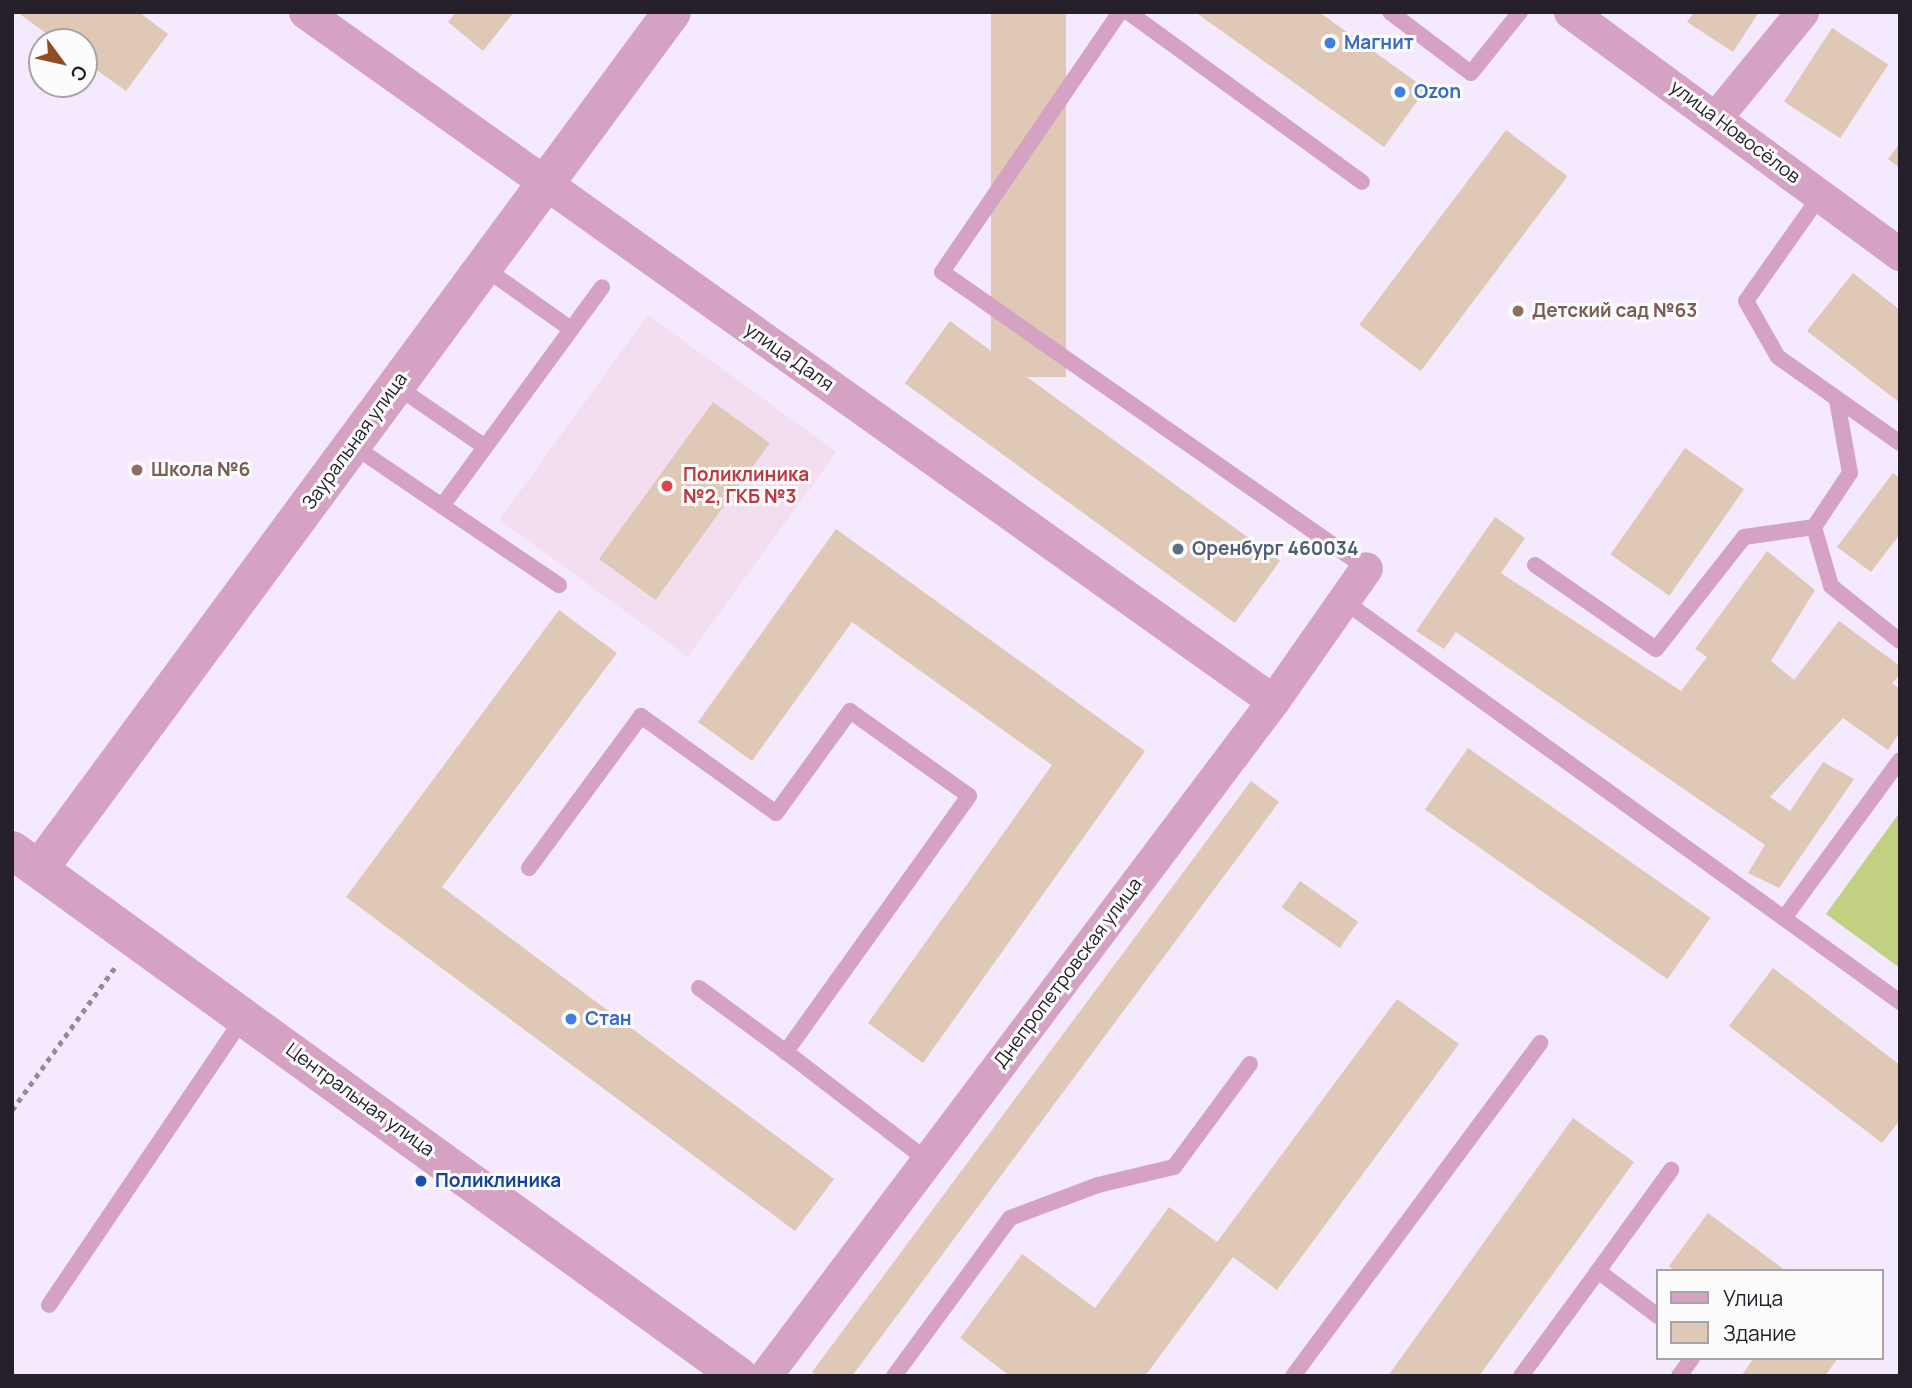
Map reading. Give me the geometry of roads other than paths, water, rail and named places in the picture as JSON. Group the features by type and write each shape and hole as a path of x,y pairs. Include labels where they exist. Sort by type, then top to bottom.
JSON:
{"street":[{"name":"улица Даля","path":"305,12 1273,701"},
{"name":"Зауральная улица","path":"25,860 352,445 672,12"},
{"name":"улица Новосёлов","path":"1570,12 1900,254"},
{"path":"1716,117 1802,12"},
{"name":"Днепропетровская улица","path":"765,1376 1273,701 1366,568"},
{"name":"Центральная улица","path":"25,860 245,1016 739,1376"}],"lane":[{"path":"1120,12 942,272 1366,568"},
{"path":"1128,12 1362,182"},
{"path":"1390,12 1471,73 1520,12"},
{"path":"1820,195 1746,301 1778,357 1900,443"},
{"path":"484,267 571,329"},
{"path":"442,506 602,287"},
{"path":"396,386 484,446"},
{"path":"1535,565 1656,649 1744,537 1814,527 1850,473 1837,401"},
{"path":"352,445 559,585"},
{"path":"1814,527 1831,586 1900,641"},
{"path":"1344,601 1900,1002"},
{"path":"529,867 641,716 776,813 850,711 969,796 786,1052"},
{"path":"1784,918 1900,760"},
{"path":"699,988 927,1160"},
{"path":"49,1304 245,1016"},
{"path":"1293,1376 1540,1043"},
{"path":"894,1376 1010,1218 1098,1185 1174,1167 1250,1064"},
{"path":"1521,1376 1671,1170"},
{"path":"1598,1271 1657,1315"},
{"path":"1679,1376 1691,1360"}],"place":[{"name":"Магнит","path":"1330,43"},
{"name":"Ozon","path":"1400,92"},
{"name":"Детский сад №63","path":"1518,311"},
{"name":"Школа №6","path":"137,470"},
{"name":"Поликлиника №2, ГКБ №3","path":"667,486"},
{"name":"Оренбург 460034","path":"1178,549"},
{"name":"Стан","path":"571,1019"},
{"name":"Поликлиника","path":"421,1181"}]}
